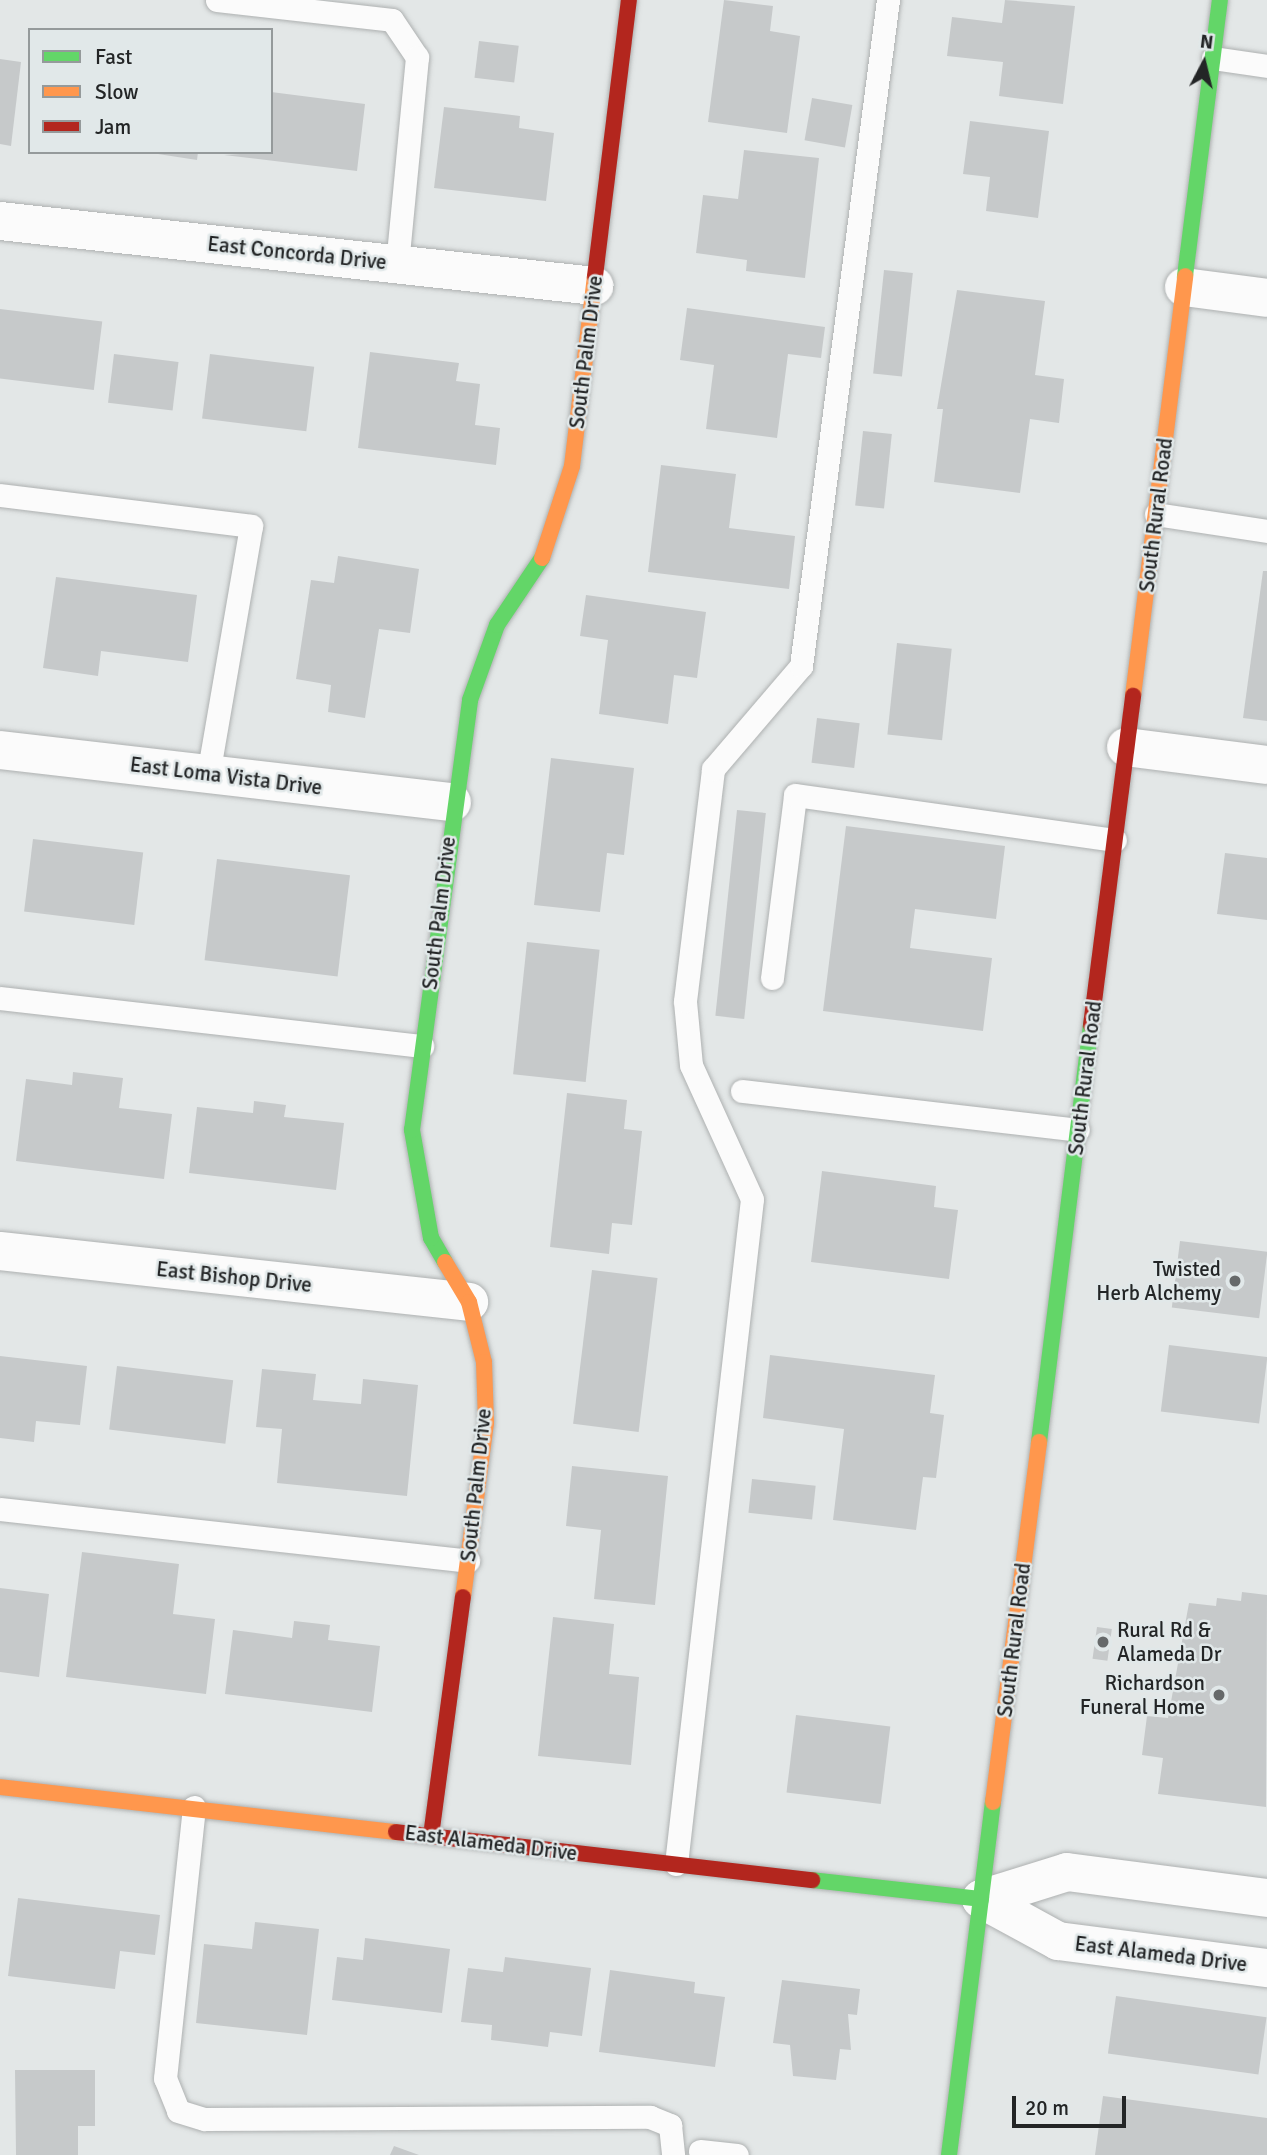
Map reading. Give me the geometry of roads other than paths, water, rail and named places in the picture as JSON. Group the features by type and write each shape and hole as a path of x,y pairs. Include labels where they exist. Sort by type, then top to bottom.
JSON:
{"street":[{"name":"South Palm Drive","path":"431,1836 486,1423 484,1362 469,1302 428,1224 412,1130 452,802 470,700 497,625 542,558 572,466 629,0"},
{"name":"South Rural Road","path":"949,2155 1220,0"},
{"name":"East Concorda Drive","path":"0,220 594,285"},
{"path":"1184,287 1267,298"},
{"path":"1126,747 1267,765"},
{"name":"East Loma Vista Drive","path":"0,750 452,802"},
{"name":"East Bishop Drive","path":"0,1251 469,1302"},
{"name":"East Alameda Drive","path":"0,1787 194,1807 981,1899 1058,1941 1267,1968"},
{"name":"East Alameda Drive","path":"981,1899 1068,1872 1267,1898"}],"lane":[{"path":"217,0 392,20 417,57 397,264"},
{"path":"676,1864 752,1199 691,1065 685,1001 713,769 802,666 888,0"},
{"path":"1213,58 1267,66"},
{"path":"0,495 251,526 208,774"},
{"path":"1156,514 1267,531"},
{"path":"772,978 795,795 1115,840"},
{"path":"0,998 422,1046"},
{"path":"742,1091 1078,1130"},
{"path":"0,1508 468,1561"},
{"path":"194,1807 165,2078 178,2111 205,2119 650,2117 670,2126 673,2155"},
{"path":"700,2151 737,2155"}],"place":[{"name":"Twisted Herb Alchemy","path":"1235,1281"},
{"name":"Rural Rd & Alameda Dr","path":"1103,1642"},
{"name":"Richardson Funeral Home","path":"1219,1695"}]}
